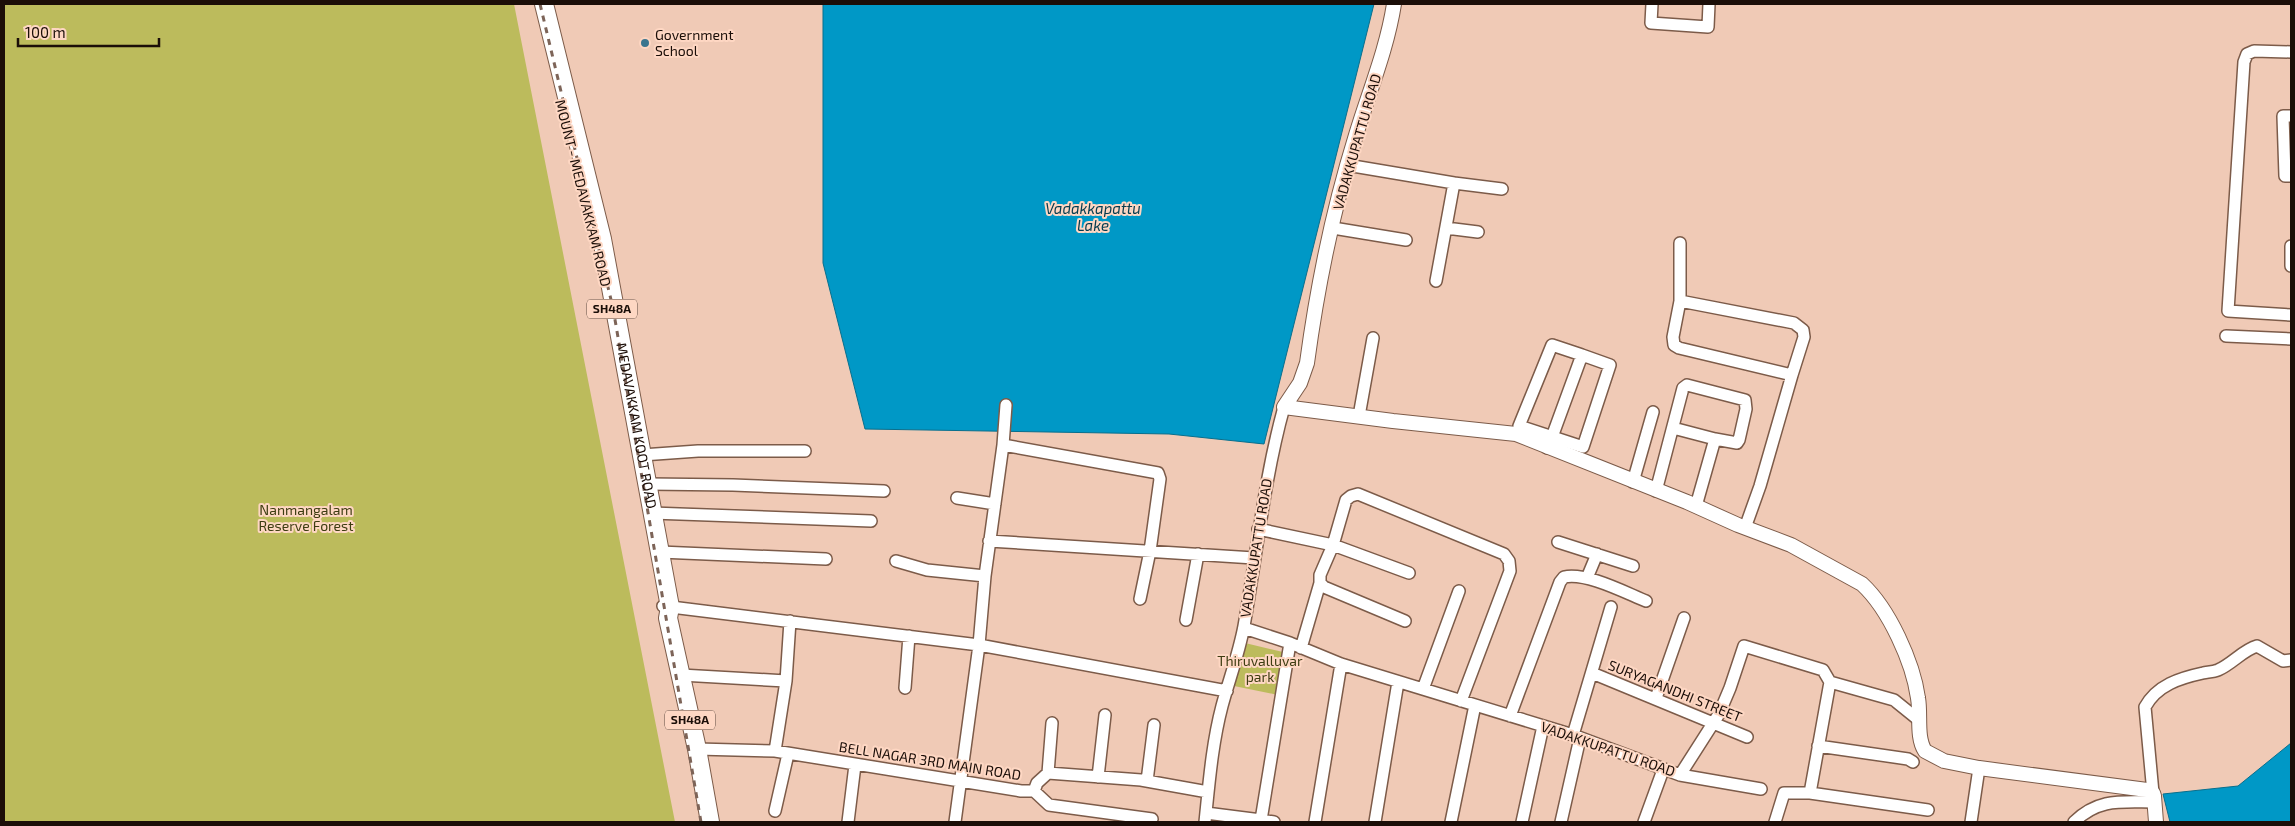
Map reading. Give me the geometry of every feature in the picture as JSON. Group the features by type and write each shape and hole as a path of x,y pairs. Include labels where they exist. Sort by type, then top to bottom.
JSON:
{"main road":[{"name":"MOUNT - MEDAVAKKAM ROAD","path":"537,4 611,308 666,610"},
{"name":"MEDAVAKKAM KOOT ROAD","path":"544,4 602,239 660,552 666,610 697,749 710,822"}],"street":[{"path":"1652,4 1651,23 1708,27 1709,4"},
{"name":"VADAKKUPATTU ROAD","path":"1393,10 1375,81 1347,165 1307,362 1300,383 1284,407 1273,447 1258,529 1244,628 1296,645 1341,664 1577,737 1663,770 1680,775 1760,789"},
{"path":"2291,52 2254,51 2247,54 2244,62 2228,312 2291,315"},
{"path":"2291,116 2284,116 2285,176 2291,176"},
{"path":"1347,165 1502,189"},
{"path":"1436,281 1454,183"},
{"path":"1333,228 1406,240"},
{"path":"1446,228 1478,232"},
{"path":"1680,243 1680,301 1673,337 1674,345 1679,348 1792,375"},
{"path":"2291,246 2291,266"},
{"path":"1680,301 1794,323 1802,330 1804,337 1760,486 1745,528"},
{"path":"2226,336 2291,339"},
{"path":"1359,416 1373,338"},
{"path":"1517,430 1552,345 1610,365 1581,453"},
{"path":"1549,442 1582,355"},
{"path":"1656,491 1681,391 1687,385 1745,400 1746,409 1737,443 1673,428"},
{"path":"955,822 962,783 969,712 979,645 985,576 1003,445 1006,406"},
{"path":"1284,407 1393,422 1517,430 1581,453 1633,482 1791,545 1851,577 1872,593 1887,615 1907,662 1918,698 1920,738 1926,752 1944,761 1979,768 2147,790 2154,797"},
{"path":"1633,482 1653,412"},
{"path":"1696,506 1715,439"},
{"path":"1003,445 1158,474 1160,479 1150,551 1140,599"},
{"path":"642,456 698,451 805,451"},
{"path":"648,484 733,485 884,491"},
{"path":"1261,821 1296,645 1320,583 1320,575 1333,545 1346,500 1351,496 1358,494 1504,554 1509,561 1510,571 1461,701"},
{"path":"957,498 995,504"},
{"path":"652,513 871,521"},
{"path":"1258,529 1333,545 1408,573"},
{"path":"989,541 1254,558"},
{"path":"1558,542 1633,566"},
{"path":"660,552 826,559"},
{"path":"1186,620 1198,554"},
{"path":"1587,578 1598,554"},
{"path":"896,561 927,570 985,576"},
{"path":"1510,716 1560,582 1564,577 1572,575 1587,578 1646,601"},
{"path":"1320,583 1324,587 1405,621"},
{"path":"1423,689 1460,591"},
{"path":"1561,822 1577,737 1592,673 1611,607"},
{"path":"666,610 790,621 979,645 1227,691"},
{"path":"1656,698 1684,618"},
{"path":"775,751 786,681 790,621"},
{"path":"1244,628 1222,706 1215,739 1205,818 1274,822"},
{"path":"904,688 910,636"},
{"path":"1680,775 1714,722 1730,688 1744,646 1823,670 1830,682 1810,794"},
{"path":"2156,822 2145,707 2150,698 2178,679 2217,670 2244,655 2250,648 2257,646 2283,661 2291,660"},
{"path":"1315,822 1341,664"},
{"name":"SURYAGANDHI STREET","path":"1592,673 1748,737"},
{"path":"681,675 786,681"},
{"path":"1375,822 1398,682"},
{"path":"1830,682 1894,700 1920,721"},
{"path":"1451,822 1475,705"},
{"path":"1098,777 1105,715"},
{"path":"1052,723 1048,773 1147,781 1208,792"},
{"path":"1147,781 1154,725"},
{"path":"1522,822 1543,726"},
{"path":"1818,746 1908,759 1913,762"},
{"name":"BELL NAGAR 3RD MAIN ROAD","path":"697,749 775,751 962,783 1034,791 1037,783 1048,773"},
{"path":"775,811 788,754"},
{"path":"848,822 855,765"},
{"path":"1971,822 1979,768"},
{"path":"1644,822 1663,770"},
{"path":"1034,791 1049,805 1152,819"},
{"path":"1776,822 1784,793 1810,794 1928,810"},
{"path":"2074,822 2086,810 2109,802 2154,797"}],"green space":[{"name":"Nanmangalam Reserve Forest","path":"4,4 514,4 675,822 4,822"},
{"name":"Thiruvalluvar park","path":"1245,643 1283,652 1278,695 1234,686"}],"water":[{"name":"Vadakkapattu Lake","path":"823,4 1374,4 1264,444 1169,434 865,429 823,263"},
{"path":"2291,743 2291,822 2170,822 2163,794 2238,786"}],"railway":[{"path":"540,4 613,308 701,822"}],"place":[{"name":"Government School","path":"645,43"}]}
